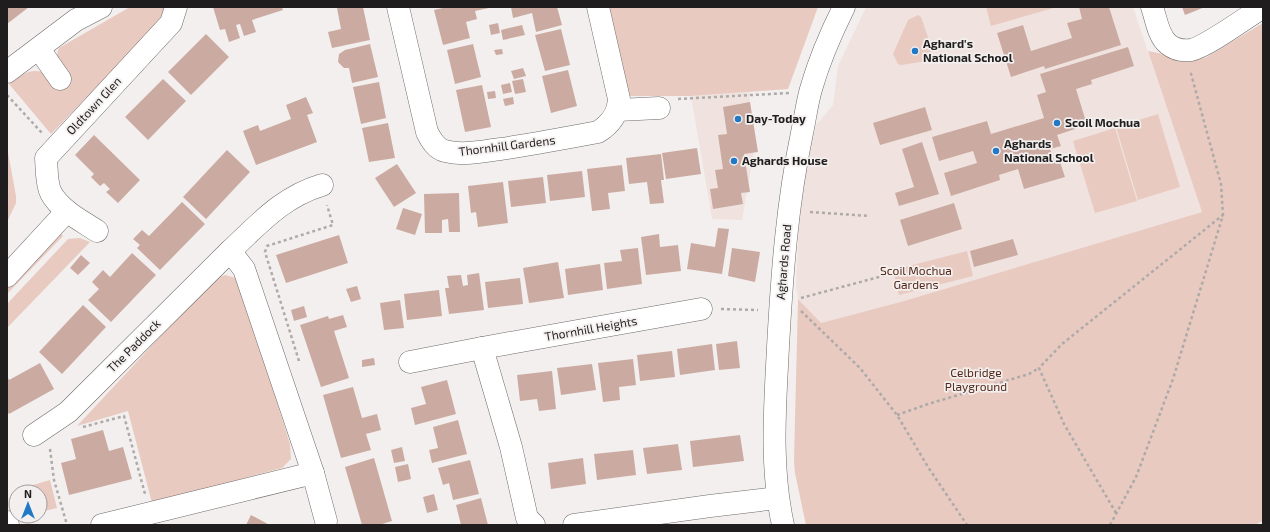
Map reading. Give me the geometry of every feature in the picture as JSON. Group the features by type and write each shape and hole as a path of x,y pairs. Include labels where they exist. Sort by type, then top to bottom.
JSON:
{"street":[{"path":"7,72 76,20 101,7"},
{"name":"Oldtown Glen","path":"97,231 67,211 51,193 47,177 46,158 171,23 176,7"},
{"name":"Thornhill Gardens","path":"398,7 427,132 432,143 444,151 456,153 481,152 598,132 606,127 618,110"},
{"path":"598,7 619,99 618,110 665,104"},
{"name":"Aghards Road","path":"783,525 777,498 775,468 775,396 781,286 792,180 811,89 822,57 844,7"},
{"path":"1152,7 1162,36 1167,44 1184,50 1199,47 1263,7"},
{"path":"39,49 60,79"},
{"name":"The Paddock","path":"42,440 68,412 230,251 279,206 304,190 322,185"},
{"path":"7,276 67,211"},
{"path":"230,251 244,269 313,473 326,522"},
{"name":"Thornhill Heights","path":"410,362 701,309"},
{"path":"482,348 511,447 527,518 534,525"},
{"path":"114,523 149,512 313,473"},
{"path":"574,525 777,498"}],"path":[{"path":"1110,525 1136,477 1174,379 1223,215 1221,184 1189,66"},
{"path":"665,104 792,93"},
{"path":"7,95 55,148"},
{"path":"301,366 265,252 267,246 333,225 322,185"},
{"path":"808,212 870,216"},
{"path":"897,415 1029,374 1039,368 1062,344 1223,215"},
{"path":"796,299 890,274"},
{"path":"796,306 860,368 897,415 928,467 968,525"},
{"path":"701,309 758,310"},
{"path":"1039,368 1064,424 1116,514"},
{"path":"78,428 124,416 149,512"},
{"path":"42,440 67,525"}],"shaded area":[{"name":"Aghards National School","path":"866,7 1133,7 1202,212 904,301 821,323 798,299 796,286 799,219 805,177 816,125 833,105 838,66"},
{"path":"749,92 754,151 742,220 712,219 691,96"}],"green space":[{"path":"130,7 169,7 168,14 51,134 9,84 29,72 43,72 58,64 57,54 59,48"},
{"path":"610,7 818,7 788,89 691,96 629,96 609,18"},
{"name":"Aghard's National School","path":"986,7 1057,7 991,26"},
{"path":"918,15 921,17 932,49 931,57 927,61 901,65 898,64 893,54 908,20"},
{"name":"Celbridge Playground","path":"1263,23 1263,521 1255,525 806,525 795,473 794,461 798,299 821,323 904,301 1202,212 1148,51 1187,59 1205,58"},
{"name":"Scoil Mochua","path":"1158,114 1180,187 1138,200 1116,127"},
{"name":"Scoil Mochua","path":"1115,128 1137,201 1095,213 1073,141"},
{"path":"7,147 16,203 7,222"},
{"path":"58,230 63,236 7,294 7,284"},
{"path":"80,238 90,242 7,328 7,304 68,239"},
{"name":"Scoil Mochua Gardens","path":"967,251 973,276 899,295 893,270"},
{"path":"225,275 236,278 241,288 290,444 291,459 282,468 152,503 128,411 77,426 214,279"},
{"path":"50,480 57,508 48,510 48,484 36,484"}],"building":[{"path":"7,7 29,7 7,24"},
{"path":"213,7 282,7 283,10 252,20 256,32 244,36 240,24 236,25 240,38 229,42 225,29 220,30"},
{"path":"363,7 370,40 332,48 328,32 341,29 337,8"},
{"path":"447,7 489,8 475,11 477,19 466,22 470,38 443,45 434,10"},
{"path":"511,7 557,7 562,25 536,32 532,13 513,18"},
{"name":"Aghard's National School","path":"1079,7 1109,7 1121,45 1045,69 1044,66 1011,77 997,33 1023,25 1031,51 1072,38 1067,23 1082,19"},
{"path":"1182,7 1205,7 1185,15"},
{"path":"498,23 500,33 491,35 489,25"},
{"path":"522,25 525,35 503,40 501,30"},
{"path":"561,29 570,65 545,71 535,35"},
{"path":"206,34 229,57 191,95 168,72"},
{"path":"370,44 378,77 352,83 349,68 344,68 338,62 339,54 345,50"},
{"path":"473,44 481,77 455,84 447,50"},
{"name":"Aghard's National School","path":"1128,47 1134,66 1091,80 1092,84 1076,89 1087,125 1057,135 1061,146 1050,149 1054,160 1059,159 1065,177 1024,189 1018,169 999,175 1000,180 951,196 944,173 977,163 973,151 939,161 932,137 987,121 991,134 1044,118 1037,95 1046,92 1040,74"},
{"path":"502,49 503,54 496,55 494,50"},
{"path":"523,68 526,76 514,79 511,71"},
{"path":"568,70 577,106 551,113 542,76"},
{"path":"163,79 186,101 148,140 125,117"},
{"path":"523,79 526,92 515,94 512,81"},
{"path":"379,82 386,118 361,124 353,87"},
{"path":"510,83 512,92 503,94 501,85"},
{"path":"482,85 491,127 465,132 456,90"},
{"path":"495,91 496,98 488,99 487,92"},
{"path":"306,97 313,113 307,115 317,142 256,165 243,131 258,125 260,131 291,119 286,105"},
{"path":"513,97 514,104 505,106 503,99"},
{"name":"Aghards House","path":"750,102 758,152 744,154 750,192 741,193 743,204 713,209 710,189 718,188 715,170 723,169 718,135 727,134 723,107"},
{"path":"925,107 932,130 880,145 873,123"},
{"path":"388,123 395,158 369,162 362,128"},
{"path":"94,135 140,180 118,203 106,192 110,189 104,183 100,186 91,177 94,174 75,155"},
{"path":"922,142 939,194 899,206 895,193 914,187 902,149"},
{"path":"697,148 701,174 666,179 662,153"},
{"path":"227,150 250,172 206,219 183,197"},
{"path":"661,154 664,180 661,180 664,203 650,204 647,182 629,184 626,158"},
{"path":"397,164 416,193 394,207 375,178"},
{"path":"622,165 625,191 608,193 610,209 592,211 587,169"},
{"path":"582,171 585,197 550,201 547,175"},
{"path":"543,177 546,203 511,207 508,181"},
{"path":"503,182 508,223 478,227 476,212 471,213 468,186"},
{"path":"459,193 460,232 449,232 448,219 442,220 442,233 425,233 424,194"},
{"path":"182,202 205,224 160,270 137,248 140,245 133,239 142,230 149,236"},
{"path":"954,203 962,229 908,246 900,220"},
{"path":"403,208 422,214 415,235 396,229"},
{"path":"718,228 729,229 722,274 687,269 691,243 715,247"},
{"path":"659,234 660,247 678,245 681,271 646,275 641,237"},
{"path":"339,235 348,263 286,283 276,255"},
{"path":"1013,239 1018,255 974,267 970,251"},
{"path":"638,248 642,284 607,289 604,263 622,261 620,250"},
{"path":"732,248 760,252 755,282 728,276"},
{"path":"132,253 156,275 111,322 88,300 99,289 92,282 103,270 110,277"},
{"path":"81,255 90,263 78,275 70,268"},
{"path":"558,262 564,298 529,303 523,268"},
{"path":"600,264 603,290 568,295 565,269"},
{"path":"479,273 484,310 449,314 445,288 449,288 447,276 461,275 463,286 468,285 467,275"},
{"path":"520,278 523,304 488,308 485,282"},
{"path":"357,286 361,299 351,302 346,289"},
{"path":"439,290 442,316 407,320 404,294"},
{"path":"400,300 404,328 384,330 380,303"},
{"path":"83,305 106,327 62,374 39,352"},
{"path":"304,306 307,317 294,321 291,310"},
{"path":"343,315 347,327 334,331 349,378 321,387 300,325 328,316 329,319"},
{"path":"737,341 740,368 719,370 716,344"},
{"path":"712,344 715,370 680,375 677,349"},
{"path":"672,351 675,377 640,381 637,355"},
{"path":"374,358 375,365 362,367 362,360"},
{"path":"633,359 636,385 619,387 620,400 603,402 598,363"},
{"path":"40,363 54,389 9,414 7,411 7,376 9,380"},
{"path":"592,364 596,390 561,395 557,368"},
{"path":"552,371 556,409 539,411 537,399 520,401 517,375"},
{"path":"447,380 456,414 415,425 411,408 426,404 421,387"},
{"path":"353,387 362,418 377,414 381,430 366,434 371,450 341,458 323,395"},
{"path":"458,420 467,454 432,463 429,450 438,448 433,427"},
{"path":"103,430 109,451 123,447 132,479 69,495 61,463 76,459 71,439"},
{"path":"740,435 744,461 693,467 690,441"},
{"path":"678,444 682,470 647,474 643,448"},
{"path":"402,447 405,461 394,463 391,450"},
{"path":"633,450 636,475 597,480 594,454"},
{"path":"374,458 392,521 379,525 362,525 345,467"},
{"path":"583,458 586,484 551,489 548,463"},
{"path":"470,460 479,494 453,500 449,483 443,485 438,468"},
{"path":"408,464 411,479 398,482 395,467"},
{"path":"434,494 438,510 427,513 423,497"},
{"path":"481,498 488,525 461,525 456,505"},
{"path":"251,515 266,523 269,525 246,525"}],"place":[{"name":"Aghard's National School","path":"915,51"},
{"name":"Day-Today","path":"738,119"},
{"name":"Scoil Mochua","path":"1057,123"},
{"name":"Aghards National School","path":"996,151"},
{"name":"Aghards House","path":"734,161"}]}
